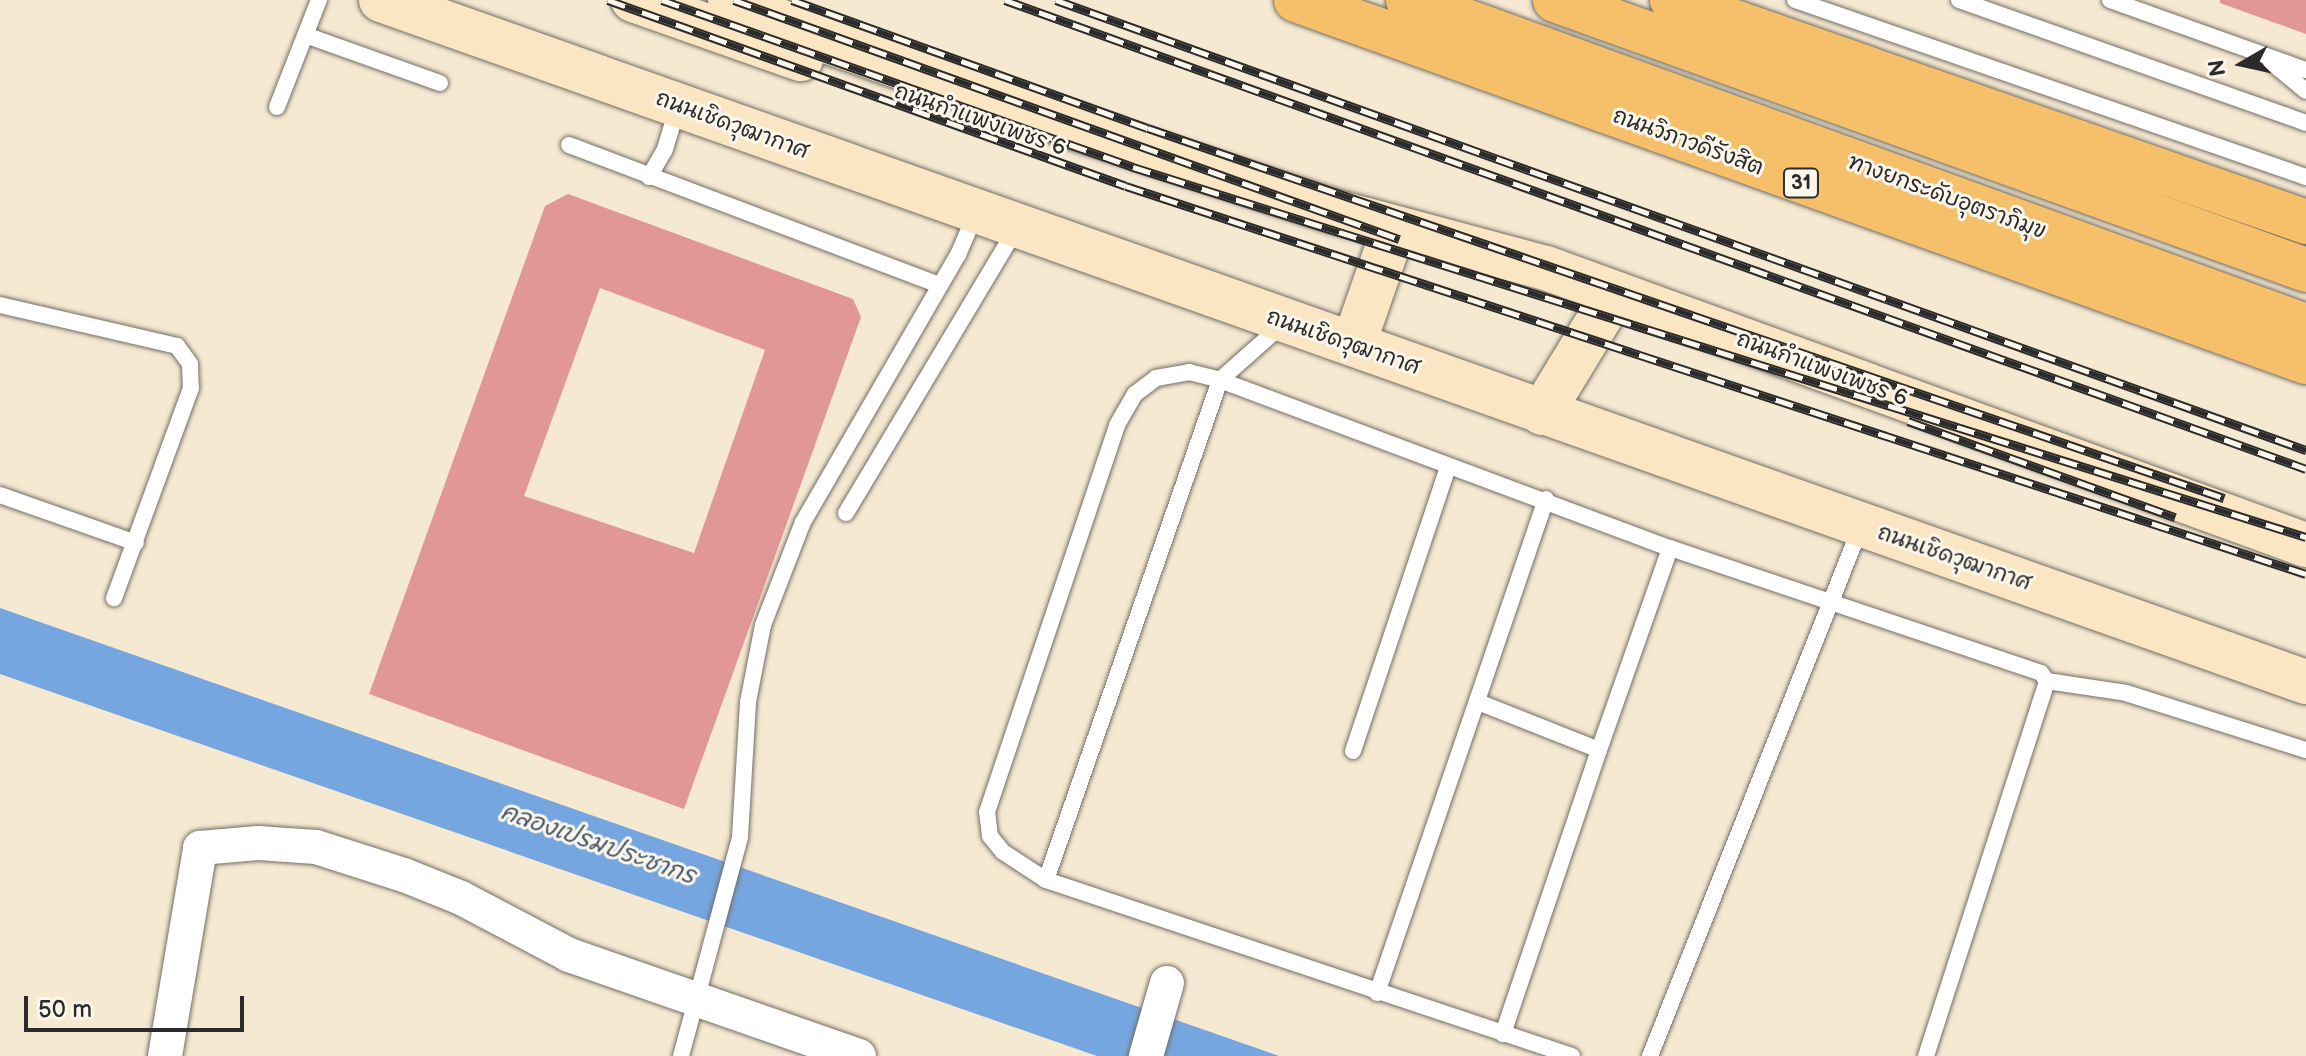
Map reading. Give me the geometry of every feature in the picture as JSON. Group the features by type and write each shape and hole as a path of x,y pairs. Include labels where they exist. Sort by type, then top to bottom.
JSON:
{"highway":[{"name":"ถนนวิภาวดีรังสิต","path":"1296,0 2306,362"},
{"name":"ทางยกระดับอุตราภิมุข","path":"1408,0 2306,326"},
{"path":"1555,0 2306,270"},
{"path":"1672,0 2306,222"}],"main road":[{"name":"ถนนเชิดวุฒากาศ","path":"381,0 2306,682"},
{"name":"ถนนกำแพงเพชร 6","path":"633,0 1196,196 1333,211"},
{"name":"ถนนกำแพงเพชร 6","path":"730,0 829,42 1054,121 1333,211 1546,268 2306,545"},
{"path":"1354,343 1394,228"},
{"path":"1542,413 1615,293"}],"street":[{"path":"165,1056 200,848 258,843 316,847 461,898 569,955 859,1056"},
{"path":"1146,1056 1163,995"}],"lane":[{"path":"277,107 308,36 319,0"},
{"path":"1795,0 2306,177"},
{"path":"1959,0 2306,120"},
{"path":"1975,0 2306,120"},
{"path":"2110,0 2306,70"},
{"path":"2138,0 2306,59"},
{"path":"308,36 440,83"},
{"path":"2260,53 2306,91"},
{"path":"649,177 665,149 678,106"},
{"path":"569,145 937,284"},
{"path":"681,1056 693,996 740,837 748,702 763,625 803,522 937,284 958,255 976,213"},
{"path":"846,513 1018,226"},
{"path":"0,305 177,346 190,364 191,388 114,598"},
{"path":"1046,880 1220,380 1284,322"},
{"path":"1572,1056 1046,880 1003,852 990,836 987,812 1117,425 1135,394 1156,378 1189,372 1220,380 1448,467 1546,499 1670,548 2041,673 2047,681 2126,693 2306,750"},
{"path":"1353,751 1448,467"},
{"path":"0,495 136,543"},
{"path":"1377,993 1546,499"},
{"path":"1650,1056 1862,526"},
{"path":"1503,1034 1670,548"},
{"path":"1926,1056 2047,681"},
{"path":"1478,702 1599,750"}],"water":[{"name":"คลองเปรมประชากร","path":"0,608 1279,1056 1097,1056 0,674"}],"building":[{"path":"2220,0 2306,0 2306,34 2220,3"},
{"path":"568,194 853,299 861,317 684,809 369,694 545,206","holes":["600,288 765,350 694,553 524,496"]}],"railway":[{"path":"608,0 1126,186 2306,574"},
{"path":"662,0 1133,167 2306,537"},
{"path":"734,0 1399,239"},
{"path":"792,0 1148,128 2224,498"},
{"path":"1005,0 2306,469"},
{"path":"1056,0 2306,450"},
{"path":"1908,421 2175,517"}]}
